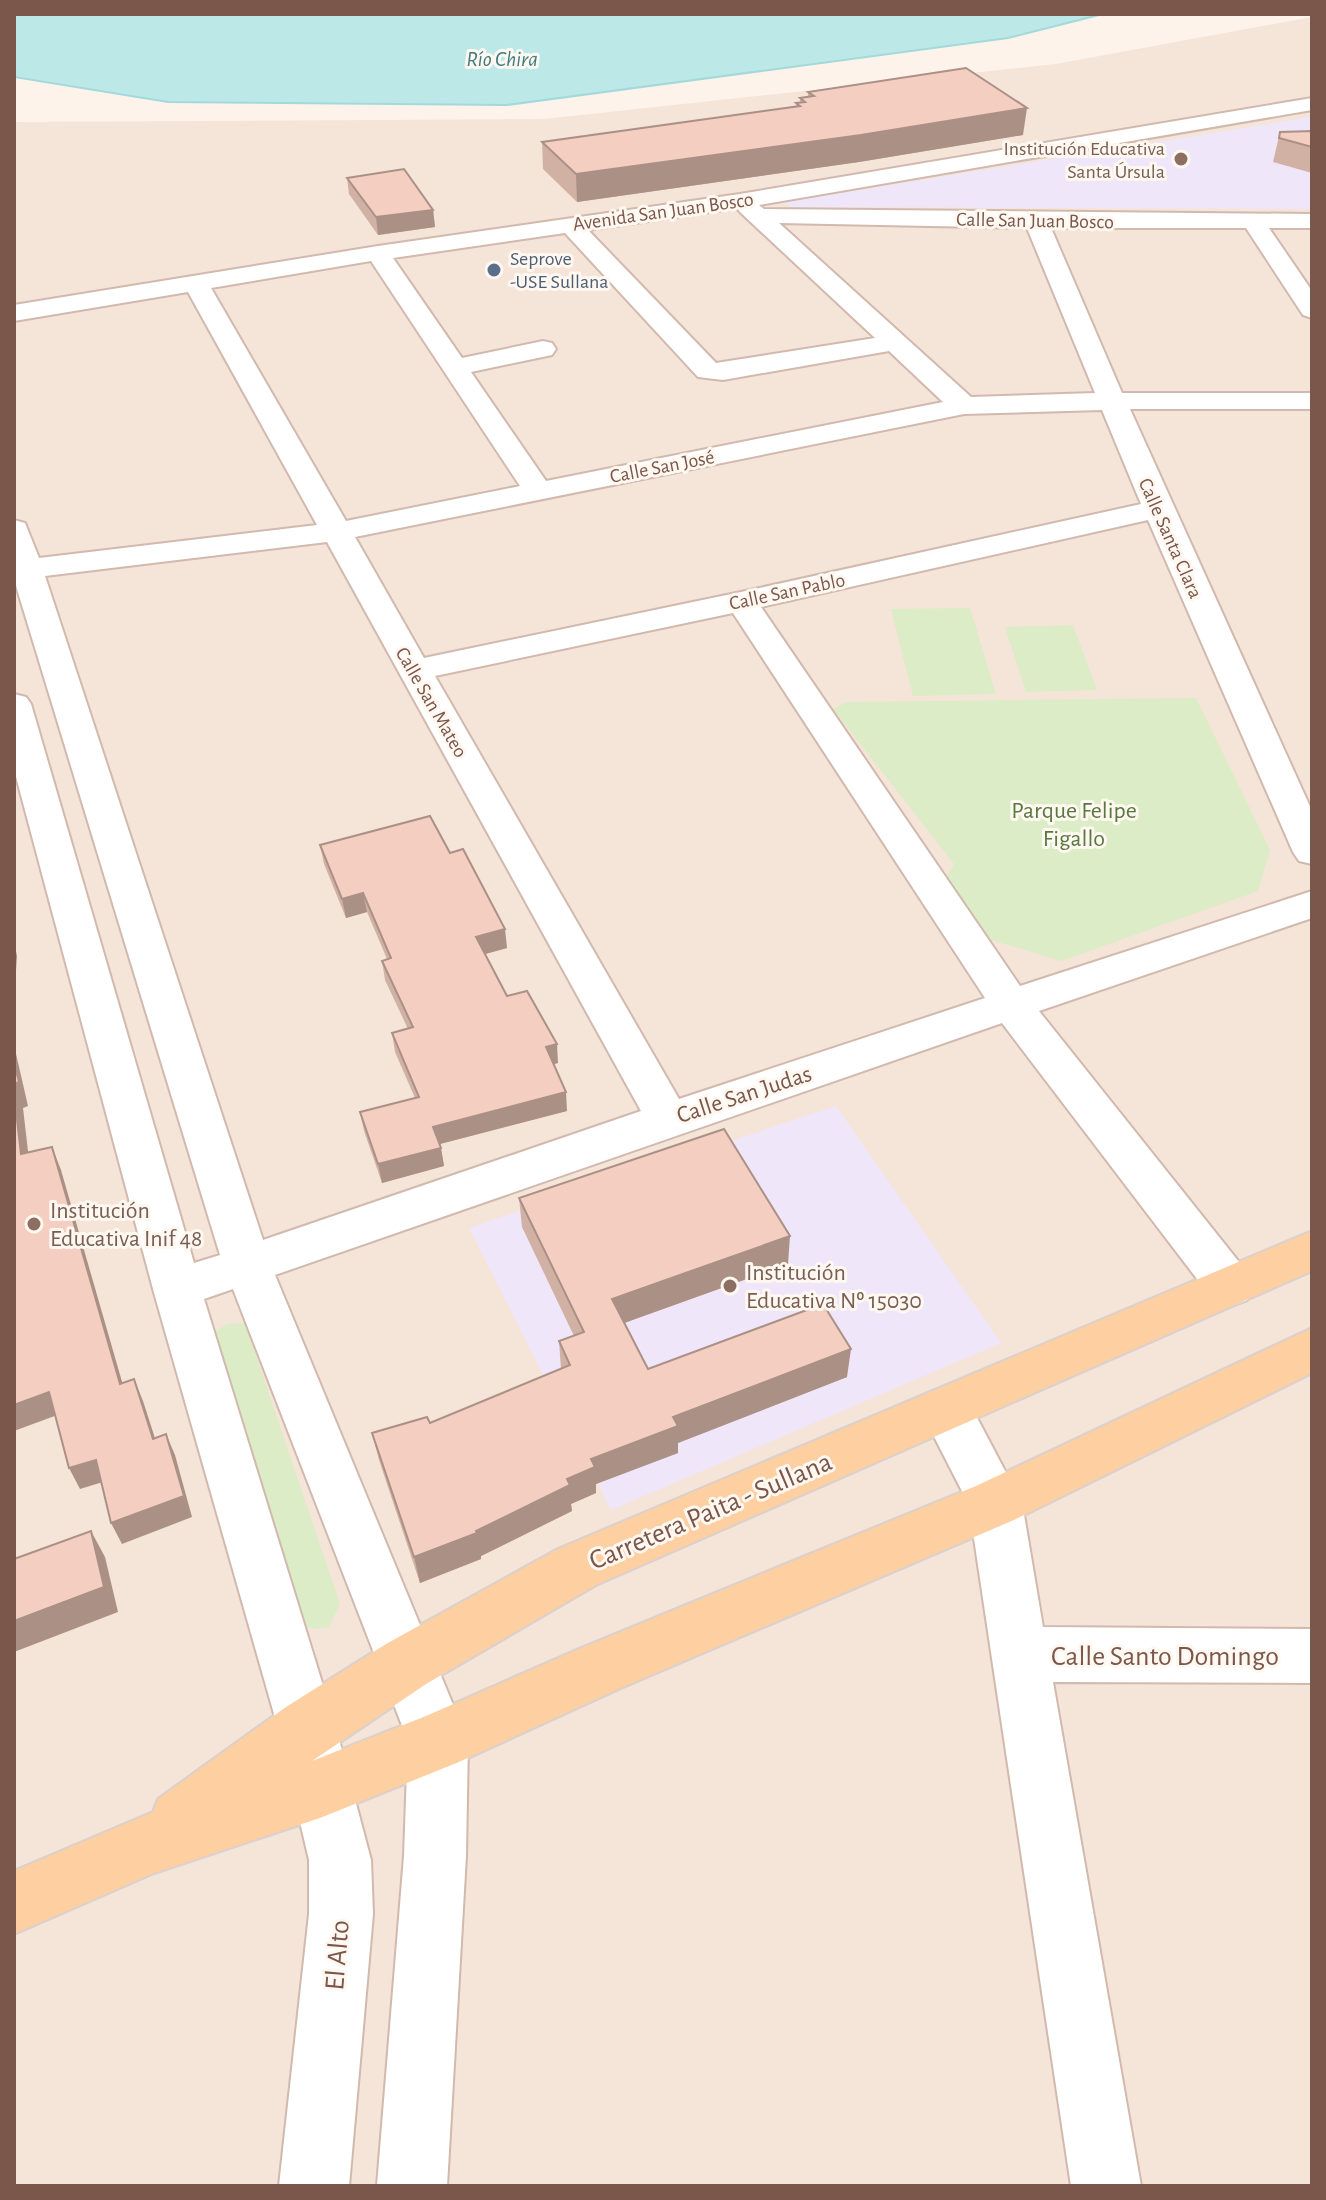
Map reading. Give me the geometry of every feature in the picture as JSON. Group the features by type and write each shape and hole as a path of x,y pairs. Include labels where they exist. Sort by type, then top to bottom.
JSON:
{"main road":[{"name":"Carretera Paita - Sullana","path":"149,1844 307,1728 406,1664 577,1567 1312,1250"},
{"name":"Carretera Paita - Sullana","path":"14,1903 149,1844 320,1788 438,1741 601,1668 995,1503 1312,1349"}],"street":[{"name":"Avenida San Juan Bosco","path":"14,313 570,225 749,208 1060,145 1312,104"},
{"path":"1037,131 1060,145"},
{"path":"749,208 964,406"},
{"name":"Calle San Juan Bosco","path":"749,208 1036,221 1312,221"},
{"name":"Calle Santa Clara","path":"1036,221 1158,509 1312,852"},
{"path":"1253,221 1312,310"},
{"path":"570,225 708,371 723,372 895,342"},
{"path":"378,253 538,491"},
{"name":"Calle San Mateo","path":"197,285 668,1119"},
{"path":"455,367 543,349"},
{"name":"Calle San José","path":"18,556 336,532 964,406 1113,401 1312,401"},
{"name":"Calle San Pablo","path":"414,670 741,602 1158,509"},
{"path":"18,556 247,1265 438,1741 435,1856 412,2186"},
{"path":"741,602 1012,1006 1230,1286"},
{"name":"El Alto","path":"14,704 177,1289 307,1728 340,1860 341,1914 314,2186"},
{"name":"Calle San Judas","path":"177,1289 668,1119 1312,904"},
{"path":"946,1409 995,1503 1106,2186"},
{"name":"Calle Santo Domingo","path":"1018,1654 1312,1656"}],"shaded area":[{"path":"1312,17 1312,2186 14,2186 14,122 544,119 1056,64"},
{"name":"Institución Educativa Santa Úrsula","path":"1312,117 1312,209 791,207 786,202"},
{"name":"Institución Educativa Nº 15030","path":"836,1106 1001,1343 611,1510 469,1228"}],"green space":[{"path":"970,608 996,694 913,696 891,609"},
{"path":"1073,625 1097,690 1026,692 1005,627"},
{"name":"Parque Felipe Figallo","path":"1196,698 1270,850 1258,891 1061,961 982,937 943,883 954,864 833,709 847,702"},
{"path":"245,1323 340,1604 329,1627 315,1629 299,1625 210,1335 227,1324"}],"water":[{"name":"Río Chira","path":"14,14 1103,14 1008,38 507,105 168,102 14,77"}],"building":[{"path":"966,68 1027,108 861,135 576,174 542,142 800,106 796,103 805,102 800,98 814,96 808,92"},
{"path":"1312,131 1312,147 1279,138 1280,132"},
{"path":"404,169 433,210 376,217 347,178"},
{"path":"430,816 450,853 463,849 505,929 476,937 507,996 527,991 557,1044 546,1047 566,1092 433,1127 441,1148 378,1164 360,1112 419,1097 392,1033 413,1027 382,961 391,958 363,893 342,899 320,845"},
{"path":"14,1063 19,1082 14,1084"},
{"path":"14,1094 21,1154 52,1147 120,1384 134,1379 153,1439 166,1434 184,1496 111,1523 96,1460 69,1468 49,1392 14,1405"},
{"path":"724,1129 790,1236 612,1299 648,1369 823,1304 851,1349 673,1417 678,1426 591,1459 595,1467 567,1479 570,1485 477,1533 414,1557 372,1433 427,1417 430,1423 570,1365 559,1341 584,1332 519,1198"},
{"path":"91,1531 104,1587 14,1621 14,1559"}],"place":[{"name":"Institución Educativa Santa Úrsula","path":"1181,159"},
{"name":"Seprove -USE Sullana","path":"494,270"},
{"name":"Institución Educativa Inif 48","path":"34,1224"},
{"name":"Institución Educativa Nº 15030","path":"730,1286"}]}
